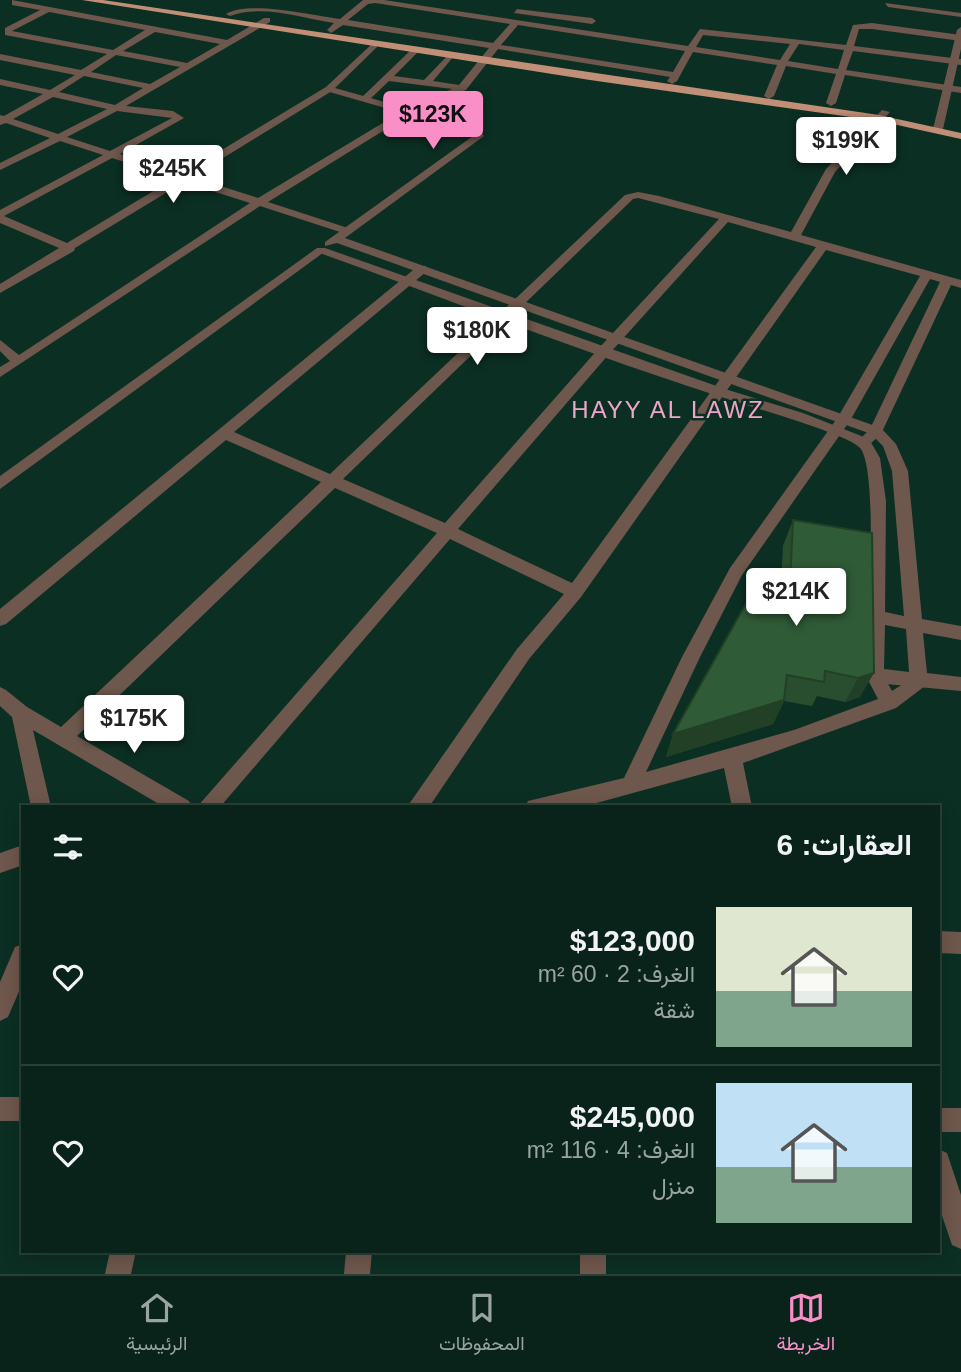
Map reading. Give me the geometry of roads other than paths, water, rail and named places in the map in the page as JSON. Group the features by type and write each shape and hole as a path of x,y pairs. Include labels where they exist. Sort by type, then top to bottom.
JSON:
{"highway":[{"path":"86,0 450,56 489,54 601,59 882,115 961,127"},
{"path":"135,0 489,54"},
{"path":"601,59 673,78 769,96 831,103 882,115"},
{"path":"939,125 961,136"}],"street":[{"path":"16,0 15,3 229,43"},
{"path":"331,30 366,2 375,1 514,23 601,59"},
{"path":"888,5 961,15"},
{"path":"230,14 249,7 438,38 489,54 601,59 689,50 961,90"},
{"path":"456,23 473,8 498,9"},
{"path":"48,9 7,32 30,39 189,66"},
{"path":"511,11 592,21"},
{"path":"0,167 116,108 267,20"},
{"path":"0,373 258,203 409,111 463,88 514,23"},
{"path":"831,103 856,27 960,36 957,62 946,88 939,125"},
{"path":"2,120 55,93 113,52 153,29"},
{"path":"892,52 897,29"},
{"path":"438,38 447,31"},
{"path":"673,78 698,33 706,31 957,62"},
{"path":"20,44 30,39"},
{"path":"769,96 793,42"},
{"path":"0,289 71,249 329,89 374,45"},
{"path":"0,56 10,50"},
{"path":"365,99 415,51"},
{"path":"0,56 151,87"},
{"path":"426,83 450,56"},
{"path":"387,78 463,88"},
{"path":"0,217 179,118 173,114 116,108 1,82"},
{"path":"0,484 478,138 478,134 473,130 329,89"},
{"path":"795,235 830,171 882,115"},
{"path":"2,120 258,203 422,269 616,339 725,385"},
{"path":"64,737 516,303 633,195 649,196 795,235 954,282 931,315 876,431 864,442"},
{"path":"0,217 71,249"},
{"path":"209,805 604,351 726,218"},
{"path":"418,805 523,654 575,592 824,244"},
{"path":"321,250 604,351 725,385 839,424 876,431 889,444 901,471 919,681"},
{"path":"0,619 422,269"},
{"path":"631,784 691,657 737,572 839,424 927,274"},
{"path":"907,309 931,315"},
{"path":"0,344 18,360"},
{"path":"839,424 864,442 873,457 877,501 875,676 889,704"},
{"path":"223,433 448,531 575,592"},
{"path":"877,617 961,633"},
{"path":"875,676 961,684"},
{"path":"564,805 631,784 732,758 889,704 919,681"},
{"path":"0,695 20,713 180,805"},
{"path":"20,713 41,805"},
{"path":"732,758 742,805"},
{"path":"0,863 21,856"},
{"path":"940,943 961,943"},
{"path":"0,1009 21,961"},
{"path":"0,1109 21,1110"},
{"path":"940,1120 961,1120"},
{"path":"940,1168 961,1236"},
{"path":"118,1274 123,1253"},
{"path":"357,1274 359,1253"},
{"path":"593,1253 593,1274"}],"district":[{"name":"HAYY AL LAWZ","path":"668,410"}]}
